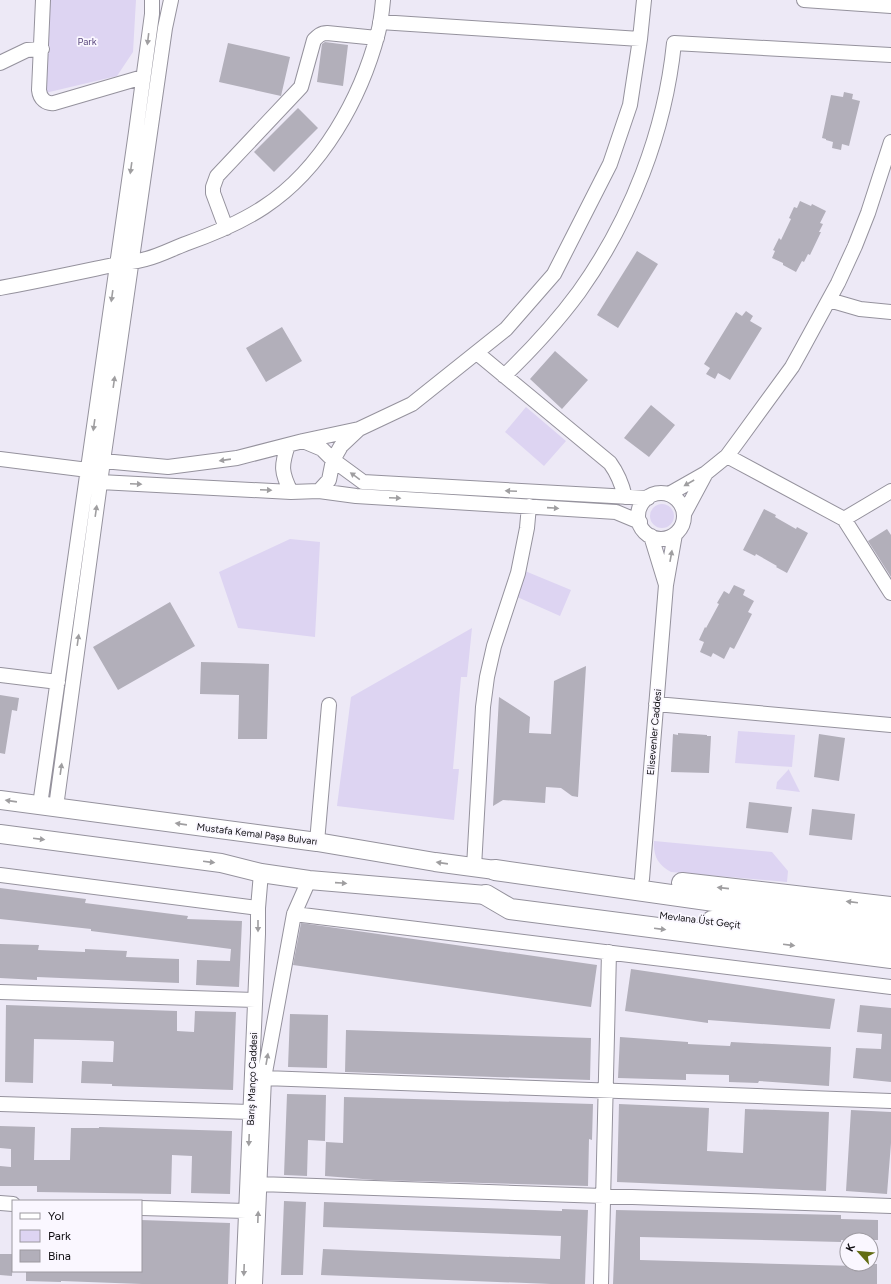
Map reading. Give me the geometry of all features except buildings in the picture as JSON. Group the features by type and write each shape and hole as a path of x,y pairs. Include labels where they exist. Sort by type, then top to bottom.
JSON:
{"highway":[{"path":"504,872 522,864 891,907"},
{"name":"Mevlana Üst Geçit","path":"504,872 891,926"},
{"path":"486,895 510,909 891,958"},
{"name":"Mevlana Üst Geçit","path":"486,895 891,942"}],"main road":[{"name":"Mustafa Kemal Paşa Bulvarı","path":"0,800 317,842 504,872"},
{"path":"0,834 221,863 261,874 309,880 486,895"}],"street":[{"path":"43,0 39,90 41,97 47,103 54,103 144,77"},
{"path":"48,806 103,461 152,14 152,0"},
{"path":"48,806 58,682 88,470 171,0"},
{"path":"0,288 160,255 226,228 252,215 279,196 314,161 328,143 351,104 367,68 377,38 383,0"},
{"path":"88,470 103,461 168,467 237,458 303,441 359,430 412,404 506,329 554,274 610,164 630,105 644,0"},
{"path":"804,0 891,6"},
{"path":"380,22 640,39"},
{"path":"226,228 213,194 214,182 217,176 301,87 317,37 323,33 327,33 377,38"},
{"path":"504,376 549,329 577,294 599,261 619,224 646,164 659,126 668,90 674,42 891,55"},
{"path":"0,63 27,50 42,49"},
{"path":"669,494 706,473 726,456 792,367 829,300 855,246 868,213 891,142"},
{"path":"829,300 860,309 891,312"},
{"path":"477,353 610,463 620,480 625,497"},
{"path":"319,491 329,480 333,460 341,446 359,430"},
{"path":"303,441 322,449 333,460 363,482 648,498"},
{"path":"288,445 282,462 284,479 291,492"},
{"path":"726,456 844,520 891,593"},
{"path":"0,459 88,470 100,482 291,492 319,491 356,496 616,512 640,522"},
{"path":"684,514 680,503 676,498 669,494 654,494 643,503 640,510 640,522 645,531 651,536 665,538 675,534 682,525 684,514 706,473"},
{"path":"844,520 891,491"},
{"path":"474,867 482,714 485,688 494,646 518,573 527,528 529,506"},
{"name":"Elisevenler Caddesi","path":"642,879 666,585 675,534"},
{"path":"651,536 666,585"},
{"path":"0,675 58,682"},
{"path":"656,704 891,725"},
{"path":"317,842 329,705"},
{"name":"Barış Manço Caddesi","path":"243,1284 258,908 261,874"},
{"path":"0,875 258,908"},
{"name":"Barış Manço Caddesi","path":"255,1284 264,1078 294,914 309,880"},
{"path":"294,914 891,987"},
{"path":"601,1284 609,952"},
{"path":"0,992 255,1000"},
{"path":"264,1078 891,1101"},
{"path":"0,1104 250,1112"},
{"path":"259,1184 891,1206"},
{"path":"0,1203 12,1204"},
{"path":"142,1208 246,1211"}],"green space":[{"name":"Park","path":"46,0 136,0 133,52 117,76 45,93"},
{"path":"526,407 566,441 544,466 505,432"},
{"path":"662,504 671,507 674,516 671,525 662,528 653,525 650,516 653,507"},
{"path":"290,539 320,542 315,637 238,628 219,572"},
{"path":"525,571 571,590 560,616 515,596"},
{"path":"472,628 467,677 461,677 453,769 459,769 454,820 337,806 351,697"},
{"path":"738,731 795,735 792,767 735,763"},
{"path":"789,769 800,792 776,789 777,782"},
{"path":"654,841 772,852 788,871 787,882 671,872 657,860 654,851"}]}
